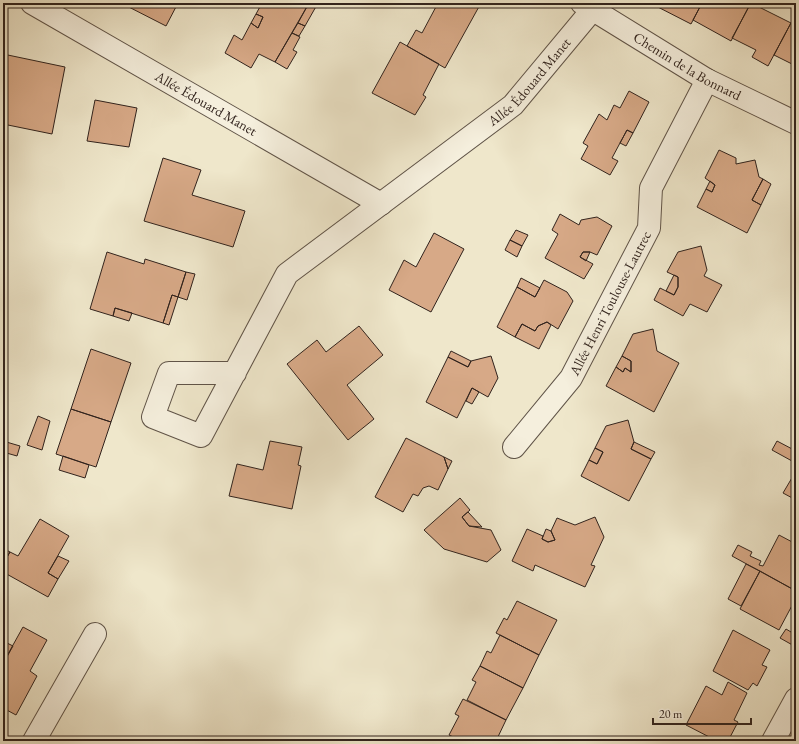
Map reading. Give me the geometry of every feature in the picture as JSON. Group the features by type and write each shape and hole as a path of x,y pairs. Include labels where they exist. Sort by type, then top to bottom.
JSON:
{"street":[{"name":"Allée Édouard Manet","path":"38,4 381,204"},
{"name":"Allée Édouard Manet","path":"234,373 287,274 513,105 590,5"},
{"name":"Chemin de la Bonnard","path":"590,5 707,80 796,123"},
{"name":"Allée Henri Toulouse-Lautrec","path":"514,447 571,378 649,228 651,188 707,80"},
{"path":"34,741 95,634"},
{"path":"773,741 796,699"}],"building":[{"path":"121,3 178,3 166,26"},
{"path":"262,3 309,3 275,62 259,54 251,68 225,53 234,35 242,40 251,23 258,28 263,17 256,14"},
{"path":"309,3 318,3 305,26 298,23"},
{"path":"438,3 481,3 445,68 407,46 416,30 422,33"},
{"path":"652,3 702,3 691,24"},
{"path":"702,3 743,3 749,6 731,41 693,20"},
{"path":"751,3 791,23 768,66 752,57 756,50 732,38"},
{"path":"256,14 263,17 258,28 251,23"},
{"path":"793,19 796,21 796,66 774,55"},
{"path":"298,23 305,26 299,36 292,33"},
{"path":"292,33 300,37 293,50 297,52 287,69 275,62"},
{"path":"400,42 439,64 423,95 426,97 415,115 372,93"},
{"path":"3,54 65,67 52,134 3,124"},
{"path":"629,91 649,102 633,133 627,130 620,143 612,158 618,161 610,175 581,159 588,146 583,143 599,114 607,120 614,105 620,108"},
{"path":"95,100 137,108 129,147 87,141"},
{"path":"627,130 633,133 626,146 620,143"},
{"path":"719,150 736,158 736,164 755,160 759,177 763,179 752,200 761,205 747,233 697,207 706,189 712,192 715,185 705,178"},
{"path":"163,158 201,170 192,195 245,211 233,247 144,221"},
{"path":"763,179 771,184 761,205 752,200"},
{"path":"710,181 715,185 712,192 706,189"},
{"path":"560,214 579,225 581,220 597,217 612,226 597,255 590,252 583,252 580,257 593,264 584,279 545,258 558,234 552,230"},
{"path":"516,230 528,235 522,246 510,240"},
{"path":"434,233 464,249 431,312 389,290 404,260 416,267"},
{"path":"510,240 522,246 517,257 505,250"},
{"path":"701,246 707,270 704,276 722,285 707,312 690,304 683,316 654,300 660,288 674,295 678,287 678,277 667,272 678,252"},
{"path":"107,252 144,264 145,259 186,272 178,297 172,295 163,323 115,308 113,316 90,309"},
{"path":"583,252 590,252 586,261 580,257"},
{"path":"186,272 195,274 187,300 178,297"},
{"path":"674,275 678,277 678,287 674,295 666,291"},
{"path":"521,278 540,288 535,297 517,287"},
{"path":"544,280 567,292 573,301 558,329 547,322 538,326 535,331 522,324 515,337 497,327 517,287 535,297"},
{"path":"172,295 178,297 169,325 163,323"},
{"path":"115,308 132,313 129,321 113,316"},
{"path":"547,322 551,325 539,349 515,337 522,324 535,331 538,326"},
{"path":"359,326 383,355 347,385 374,419 348,440 287,364 317,340 326,352"},
{"path":"653,329 657,351 679,363 654,412 606,386 616,367 623,372 625,368 631,372 631,361 622,356 633,334"},
{"path":"91,349 131,363 111,422 71,409"},
{"path":"451,351 471,361 468,367 448,357"},
{"path":"491,356 498,378 488,397 472,388 457,418 426,402 448,357 468,367 471,361"},
{"path":"622,356 631,361 631,372 625,368 623,372 616,367"},
{"path":"472,388 479,392 472,404 466,401"},
{"path":"71,409 111,422 96,467 56,454"},
{"path":"38,416 50,421 42,450 27,445"},
{"path":"628,420 634,442 631,449 651,459 629,501 581,476 589,460 597,464 603,452 595,448 606,426"},
{"path":"406,438 444,457 448,469 438,490 429,486 423,488 418,496 413,494 403,512 375,497"},
{"path":"3,441 20,446 17,456 3,452"},
{"path":"270,441 302,447 298,465 301,466 292,509 229,496 237,464 263,470"},
{"path":"777,441 796,451 796,465 792,463 792,461 772,450"},
{"path":"634,442 655,452 651,459 631,449"},
{"path":"595,448 603,452 597,464 589,460"},
{"path":"63,456 89,465 85,478 59,470"},
{"path":"444,457 452,461 448,469"},
{"path":"796,471 796,500 783,493"},
{"path":"460,498 470,510 462,517 469,526 491,530 501,550 487,562 444,549 424,530"},
{"path":"468,512 482,527 469,526 462,517"},
{"path":"595,517 604,537 591,565 595,566 585,587 535,565 533,571 512,561 527,529 543,536 542,539 548,542 555,540 551,531 557,518 575,525"},
{"path":"40,519 69,536 48,573 58,579 48,597 3,572 3,564 10,552 18,556"},
{"path":"546,529 551,531 555,540 548,542 542,539"},
{"path":"779,535 796,544 796,591 732,556 738,545 752,552 750,556 761,561 759,565 763,566"},
{"path":"3,548 10,552 3,564"},
{"path":"58,556 69,561 58,579 48,573"},
{"path":"746,564 760,571 741,606 728,599"},
{"path":"760,571 796,591 796,598 779,630 740,609"},
{"path":"517,601 557,620 539,655 496,633 504,618 507,620"},
{"path":"23,627 47,640 30,671 37,676 16,715 3,708 3,663"},
{"path":"786,629 796,635 796,647 780,638"},
{"path":"733,630 770,650 762,665 767,667 757,686 753,683 748,690 713,671"},
{"path":"500,635 539,655 523,688 480,666 487,651 491,653"},
{"path":"3,641 13,646 3,664"},
{"path":"480,666 523,688 506,720 467,700 476,682 472,680"},
{"path":"728,682 747,693 734,720 738,722 728,741 724,739 723,741 717,741 686,725 706,686 722,695"},
{"path":"463,699 506,720 496,741 462,741 449,735 459,716 455,714"}]}
